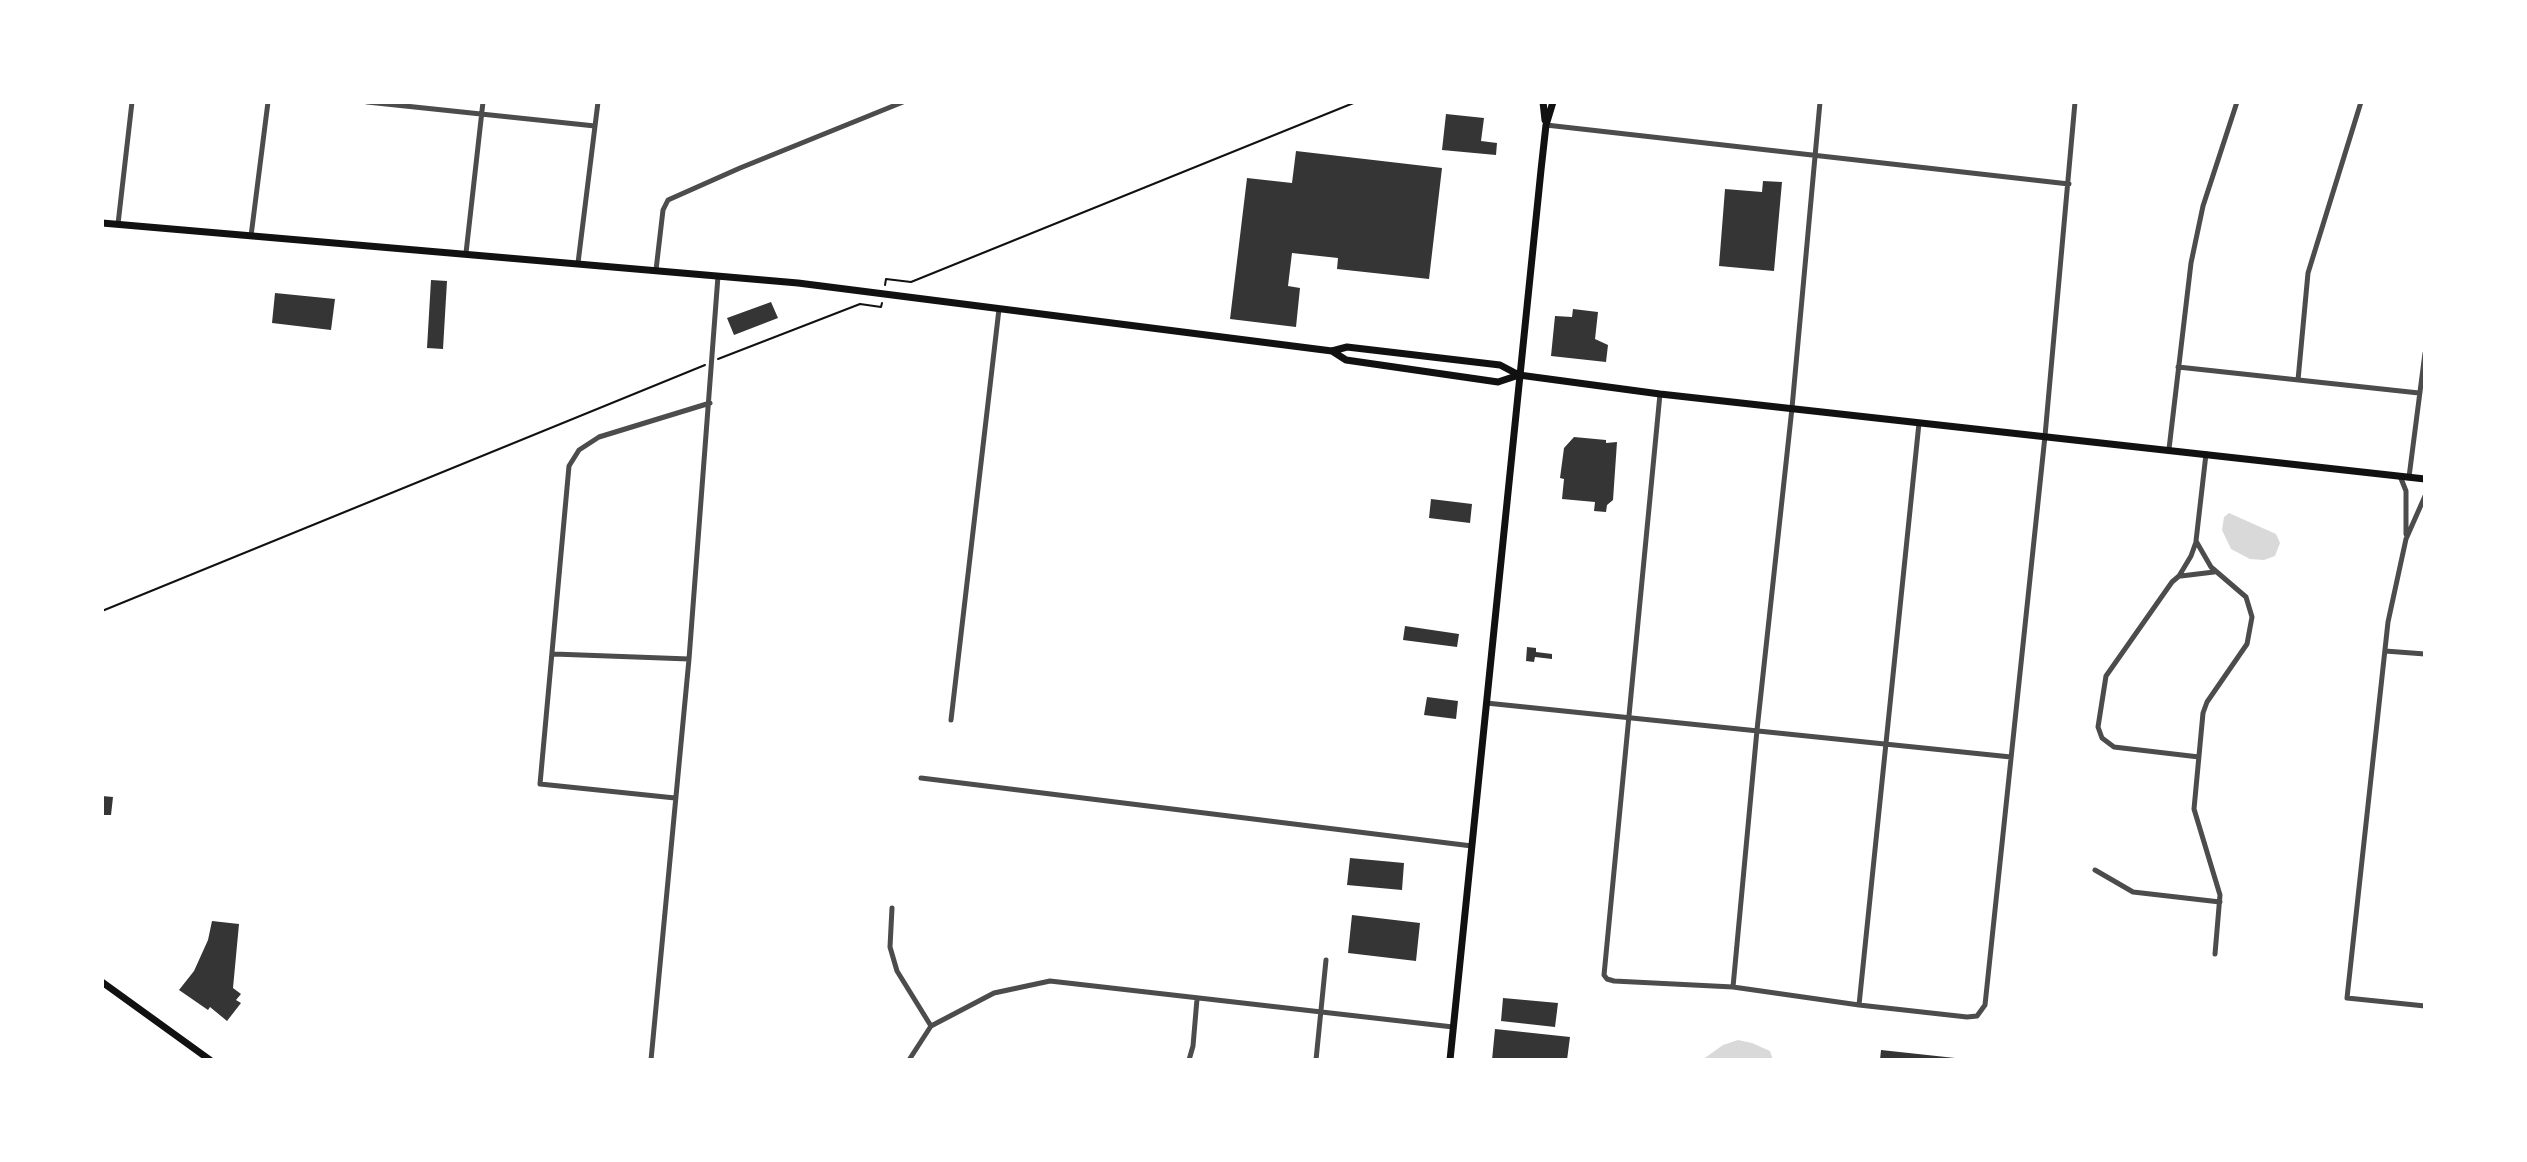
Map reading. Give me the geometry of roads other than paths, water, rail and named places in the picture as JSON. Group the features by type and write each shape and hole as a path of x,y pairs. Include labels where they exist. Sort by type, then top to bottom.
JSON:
{"main road":[{"path":"1543,102 1546,125"},
{"path":"1450,1060 1519,375 1546,125 1553,102"},
{"path":"102,223 718,275 1332,351 1347,347 1500,365 1519,375 1660,394 2425,479"},
{"path":"1332,351 1346,360 1498,382 1519,375"},
{"path":"102,982 210,1060"}],"street":[{"path":"118,224 132,102"},
{"path":"251,236 268,102"},
{"path":"367,102 595,126"},
{"path":"466,253 483,102"},
{"path":"578,263 598,102"},
{"path":"656,270 663,210 668,200 731,171 903,102"},
{"path":"1733,987 1820,102"},
{"path":"1660,394 1604,975 1614,981 1733,987 1967,1017 1981,1014 1985,1005 2045,436 2075,102"},
{"path":"2169,449 2191,263 2203,206 2237,102"},
{"path":"2298,380 2308,273 2361,102"},
{"path":"1546,125 1816,153 2069,184"},
{"path":"651,1060 689,659 718,275"},
{"path":"951,720 999,308"},
{"path":"2409,477 2425,353"},
{"path":"2178,367 2419,393"},
{"path":"675,798 540,784 568,473 572,461 579,450 599,437 710,403"},
{"path":"1859,1005 1919,422"},
{"path":"2199,757 2114,747 2102,738 2098,727 2106,676 2191,556 2196,541 2206,453"},
{"path":"2400,476 2406,491 2406,539"},
{"path":"2425,496 2406,539 2388,622 2347,998 2425,1006"},
{"path":"2196,541 2215,572 2226,577 2246,597 2251,609 2252,629 2247,644 2204,707 2194,815 2219,888 2215,954"},
{"path":"2179,576 2215,572"},
{"path":"2385,651 2425,654"},
{"path":"554,654 689,659"},
{"path":"1486,703 2011,757"},
{"path":"921,778 1472,846"},
{"path":"2095,870 2133,892 2220,902"},
{"path":"892,908 892,959 903,984 931,1026"},
{"path":"1316,1060 1326,960"},
{"path":"909,1060 931,1026 994,993 1050,981 1453,1027"},
{"path":"1189,1060 1197,999"}]}
